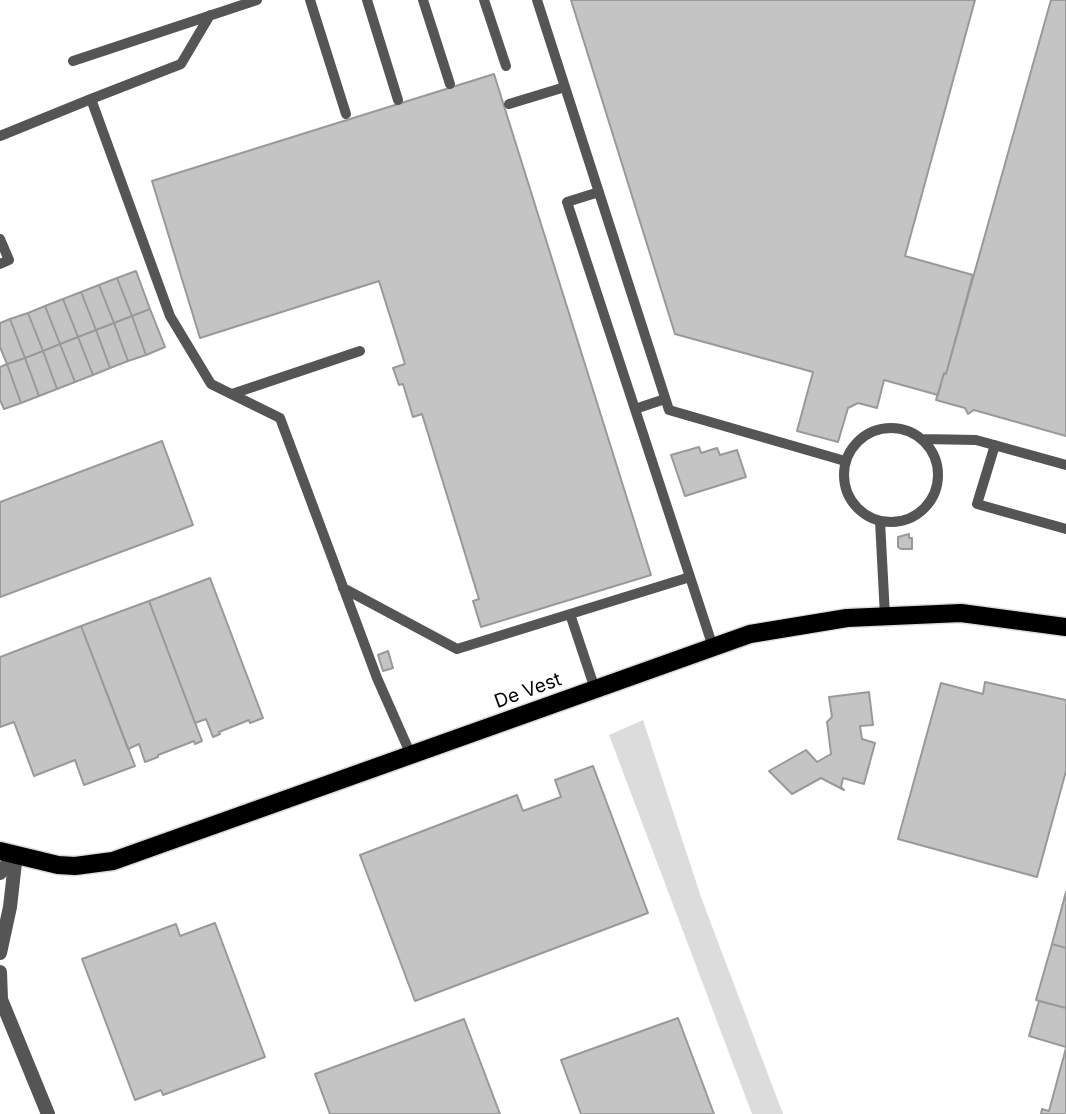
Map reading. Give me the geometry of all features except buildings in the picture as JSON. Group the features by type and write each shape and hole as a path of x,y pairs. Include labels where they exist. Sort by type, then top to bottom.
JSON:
{"main road":[{"name":"De Vest","path":"8,853 58,865 75,866 113,861 750,634 847,618 961,612 1066,627"},
{"path":"0,841 8,853"}],"street":[{"path":"0,873 8,853"},
{"path":"0,953 10,907 8,853"},
{"path":"0,972 1,998 48,1114"}],"lane":[{"path":"72,61 257,0"},
{"path":"310,0 346,114"},
{"path":"368,0 398,100"},
{"path":"423,0 450,84"},
{"path":"484,0 506,66"},
{"path":"537,0 669,411 845,461"},
{"path":"0,136 181,64 210,15"},
{"path":"509,104 565,87"},
{"path":"91,99 170,316 211,384 281,418 377,678 411,755"},
{"path":"599,192 568,202 713,647"},
{"path":"0,239 9,260 0,264"},
{"path":"232,394 360,351"},
{"path":"635,409 665,399"},
{"path":"894,427 909,431 922,439 932,452 938,467 932,498 922,510 909,519 880,521 865,515 853,505 843,476 845,461 858,441 878,429 894,427"},
{"path":"922,439 976,440 1066,465"},
{"path":"995,445 977,504 1066,529"},
{"path":"880,521 885,616"},
{"path":"343,588 457,649 690,577"},
{"path":"570,614 595,689"}],"shaded area":[{"path":"643,720 701,897 783,1114 752,1114 609,735"}]}
